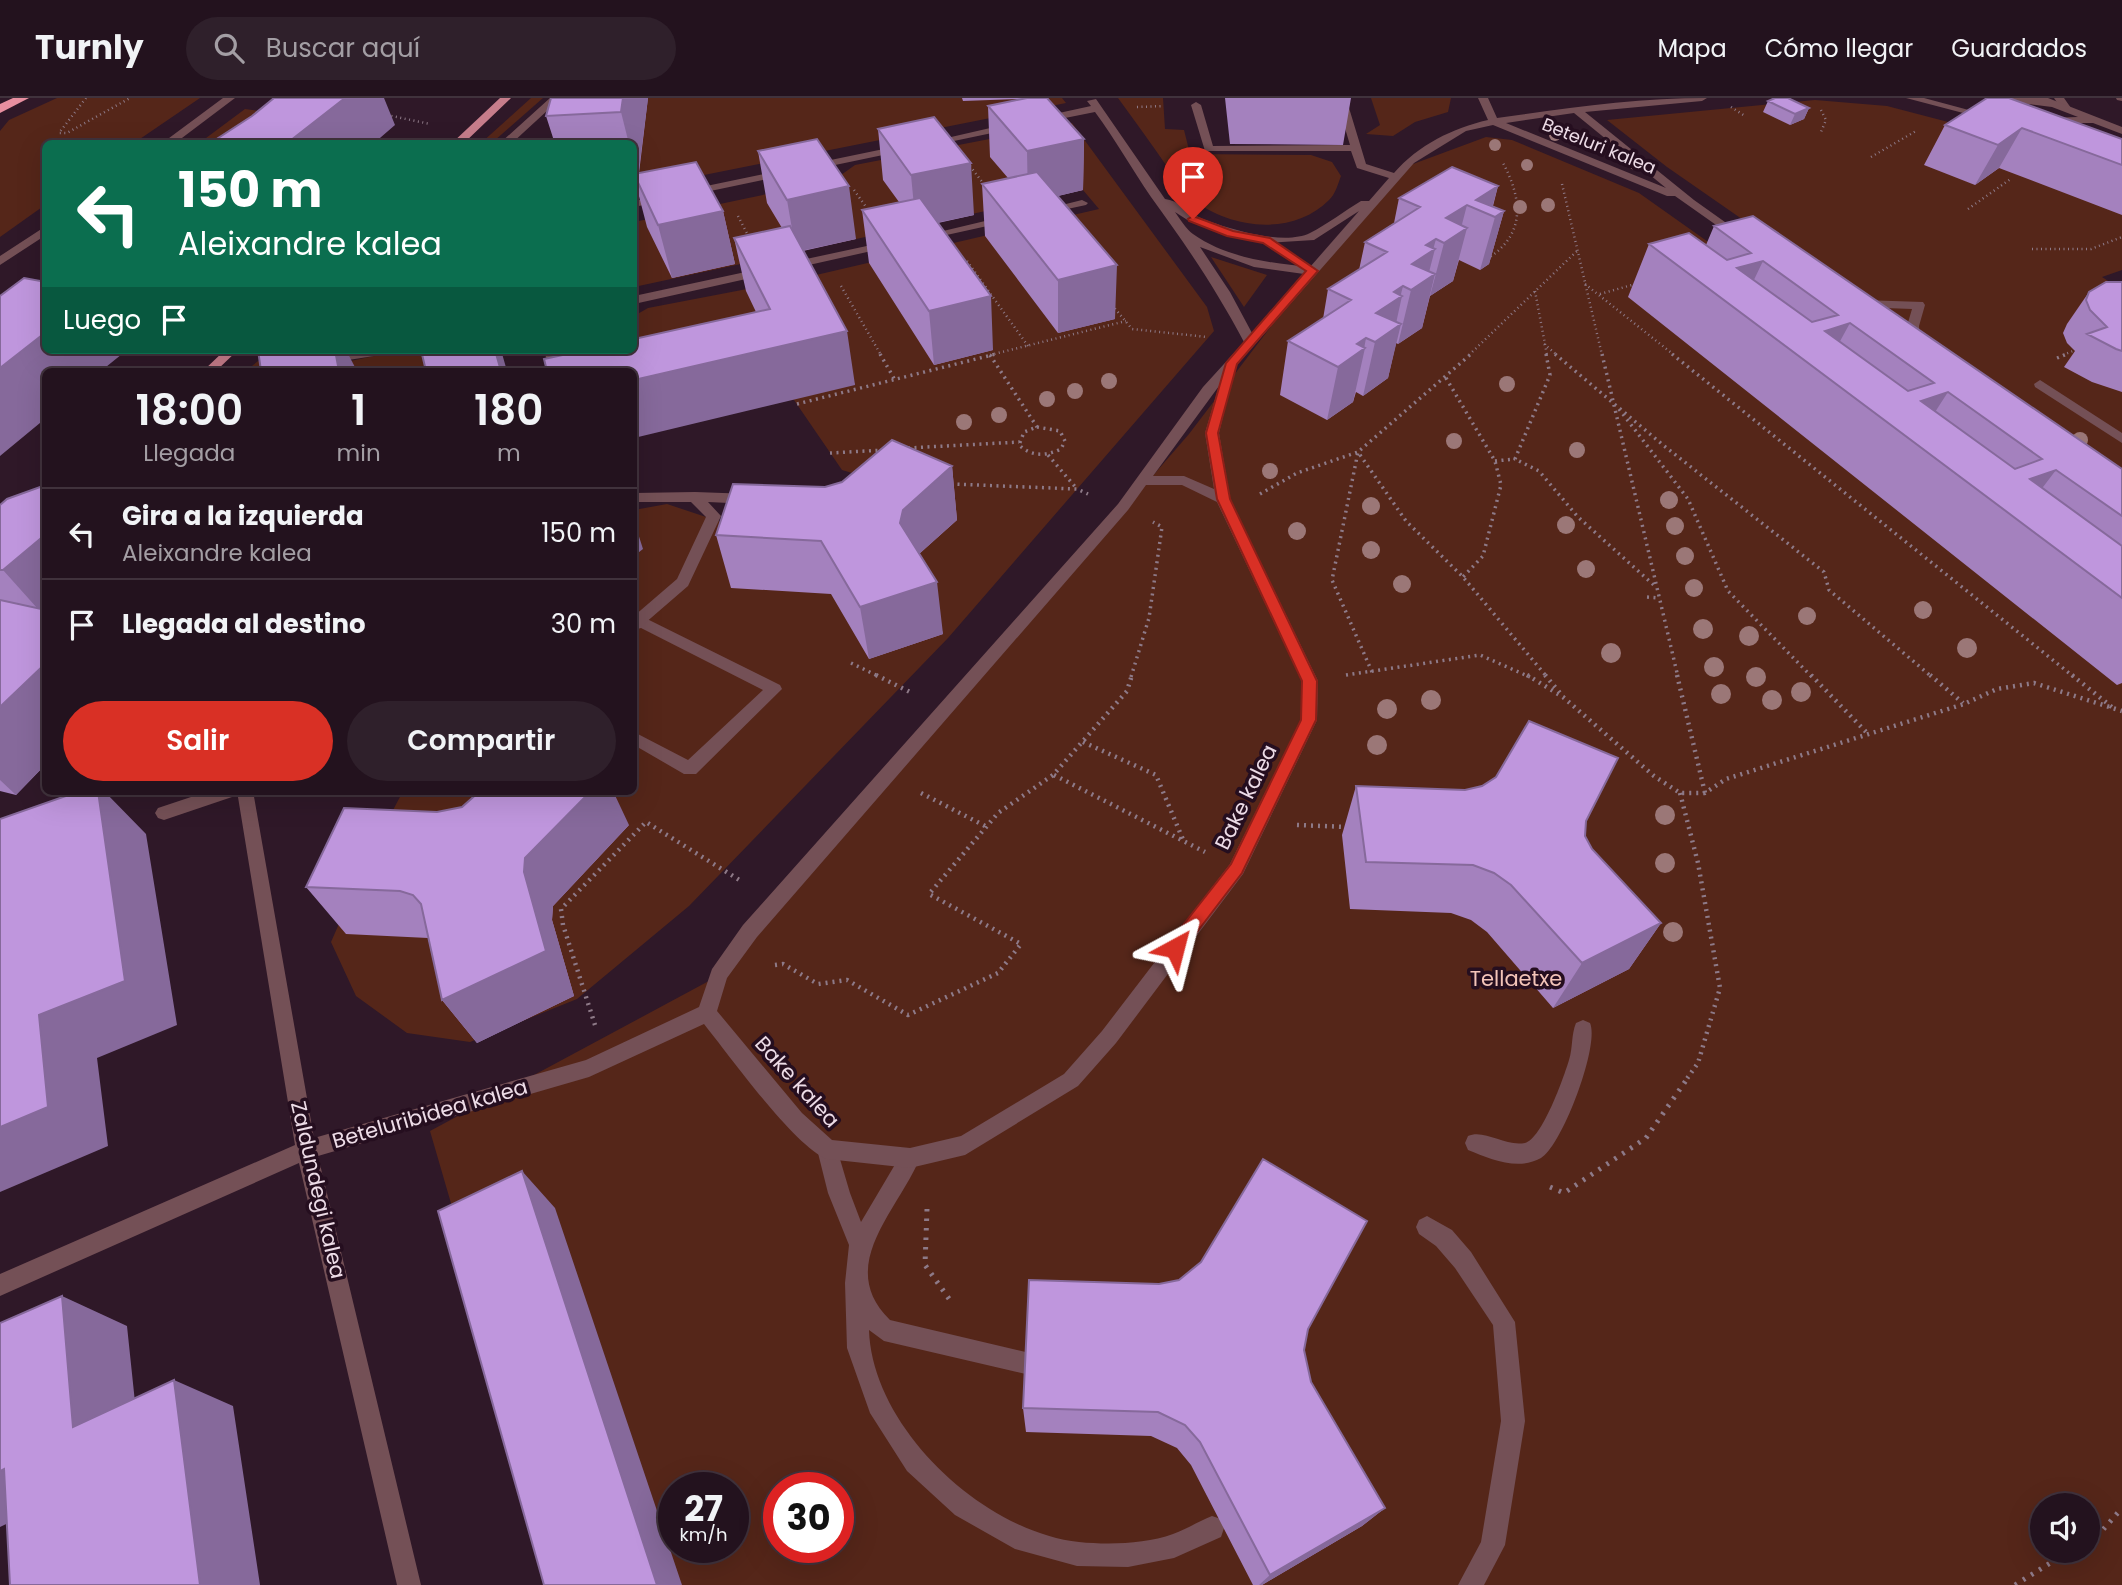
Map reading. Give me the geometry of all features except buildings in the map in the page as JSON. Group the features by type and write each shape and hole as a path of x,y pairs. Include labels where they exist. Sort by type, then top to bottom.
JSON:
{"highway":[{"path":"0,108 23,98"}],"main road":[{"path":"460,140 506,98"},
{"path":"212,368 228,354"}],"street":[{"path":"172,140 230,98"},
{"path":"509,140 556,98"},
{"path":"1090,98 1224,292 1250,342"},
{"path":"1341,98 1361,166 1397,177"},
{"path":"1483,98 1494,122"},
{"name":"Bake kalea","path":"1231,363 1212,433 1223,499 1310,681 1309,720 1237,869 1109,1037 1071,1080 965,1145 910,1158 827,1149 795,1120 707,1013 719,975 750,931 1123,507 1231,363 1410,161 1463,128 1576,110 1702,98"},
{"path":"1911,98 1971,114 1995,117"},
{"path":"2006,98 2066,108"},
{"path":"2039,98 2122,131"},
{"path":"2059,98 2066,108"},
{"path":"1196,104 1209,149 1354,148"},
{"path":"637,203 1098,108"},
{"name":"Beteluri kalea","path":"1576,110 1690,202 1750,244"},
{"path":"2032,121 2094,120"},
{"name":"Beteluri kalea","path":"1494,122 1690,202"},
{"path":"1155,194 1193,219 1231,234 1266,240 1310,238 1384,192"},
{"path":"637,299 1082,203"},
{"path":"0,261 42,232"},
{"path":"1186,235 1214,250 1258,265 1312,271"},
{"path":"1266,240 1312,271"},
{"path":"1851,302 1874,307 1919,305 1913,326 1919,362 1908,354"},
{"path":"311,356 334,360 366,354"},
{"path":"2040,384 2122,439"},
{"path":"1140,481 1184,480 1223,499"},
{"path":"637,497 771,500"},
{"path":"637,621 683,582 714,516 695,497"},
{"path":"637,622 774,689 690,769 637,740"},
{"path":"164,813 217,795"},
{"name":"Zaldundegi kalea","path":"245,795 306,1150 410,1585"},
{"name":"Beteluribidea kalea","path":"0,1285 306,1150 589,1068 707,1013"},
{"path":"1475,1143 1513,1155 1536,1150 1548,1136 1580,1059 1583,1029"},
{"path":"827,1149 839,1193 860,1245"},
{"path":"910,1158 860,1245 856,1283 858,1348 878,1405 915,1463 964,1506 1024,1540 1077,1554 1128,1555 1174,1546 1212,1528"},
{"path":"1427,1227 1444,1238 1463,1260 1504,1322 1513,1421 1493,1545 1470,1585"},
{"path":"856,1283 869,1315 884,1330 1030,1364"}],"path":[{"path":"86,98 59,133 67,133 131,98"},
{"path":"1098,108 1196,104"},
{"path":"1821,110 1826,120 1821,132"},
{"path":"382,114 437,125"},
{"path":"1454,133 1502,161 1514,181 1518,218 1506,245 1483,262"},
{"path":"1553,146 1704,793"},
{"path":"1968,209 2012,178"},
{"path":"946,232 1028,346"},
{"path":"2032,248 2094,249 2122,237"},
{"path":"1260,494 1297,473 1358,452 1446,378 1578,250"},
{"path":"824,258 895,380"},
{"path":"1599,295 1651,280"},
{"path":"1585,284 2119,710"},
{"path":"1515,459 1550,375 1535,290"},
{"path":"1109,301 1132,329 1250,342"},
{"path":"797,404 1125,321"},
{"path":"1545,344 1663,445 1824,572 1829,590 1964,704"},
{"path":"990,355 1037,427"},
{"path":"1446,378 1495,461 1501,485 1483,556 1463,577"},
{"path":"1612,400 1688,499 1728,591 1869,735"},
{"path":"1037,427 1054,428 1064,436 1065,444 1062,449 1048,455 1023,450 1019,442 1023,432 1037,427"},
{"path":"830,453 1019,442"},
{"path":"1358,452 1406,521 1463,577 1563,697 1654,776 1680,793 1704,793 1726,779 1964,704 1997,689 2034,683 2119,710"},
{"path":"1358,452 1332,580 1372,672 1480,655 1521,672 1563,697"},
{"path":"938,484 1077,489 1048,455"},
{"path":"1495,461 1515,459 1539,471 1578,517 1656,587"},
{"path":"719,975 783,964 818,984 847,980 908,1015 998,973 1021,944 929,894 998,813 1053,775 1127,691 1149,618 1162,527 1146,517"},
{"path":"1647,597 1659,598"},
{"path":"851,663 945,709"},
{"path":"1083,742 1156,775 1184,842"},
{"path":"1053,775 1237,869"},
{"path":"886,776 986,827"},
{"path":"1540,1184 1564,1193 1646,1138 1698,1063 1720,988 1698,863 1680,793"},
{"path":"606,1060 563,925 561,909 646,822 774,903"},
{"path":"1258,824 1350,827"},
{"path":"960,1313 925,1265 927,1207 965,1145"},
{"path":"2100,1533 2122,1508"},
{"path":"2015,1585 2050,1563"}],"green space":[{"path":"57,98 200,98 138,140 42,140 42,207 0,237 0,131 9,120"},
{"path":"531,98 543,98 495,140 484,140"},
{"path":"648,98 1062,98 1066,103 637,188"},
{"path":"1118,98 1163,98 1165,129 1184,130 1190,154 1311,155 1332,162 1341,176 1331,198 1314,212 1297,220 1260,224 1223,217 1206,209 1185,192"},
{"path":"1371,98 1451,98 1448,112 1415,122 1393,136 1366,134 1380,125"},
{"path":"1815,100 1887,106 1952,123 2122,155 2122,270 2102,277 2122,290 2122,483 1667,167 1607,120"},
{"path":"245,109 306,117 275,140 203,140"},
{"path":"1072,123 1207,307 1214,331 948,638 689,906 577,999 470,1042 407,1033 356,996 331,942 367,860 401,795 637,795 637,509 667,504 745,530 906,489 842,470 794,400 637,402 637,368 601,368 627,354 637,354 637,314 648,308 799,279 1099,209 1083,190 637,286 637,221 834,180 855,165"},
{"name":"Tellaetxe","path":"1486,137 1512,140 1639,193 2122,535 2122,1585 562,1585 430,1131 720,975 1189,434 1313,271 1405,167"},
{"path":"1211,257 1267,275 1244,307"},
{"path":"384,354 447,354 439,368 250,368 258,361 331,365"}],"route":[{"path":"1175,948 1237,869 1309,720 1310,681 1223,499 1212,433 1231,363 1312,271 1266,240 1231,234 1193,219"}]}
